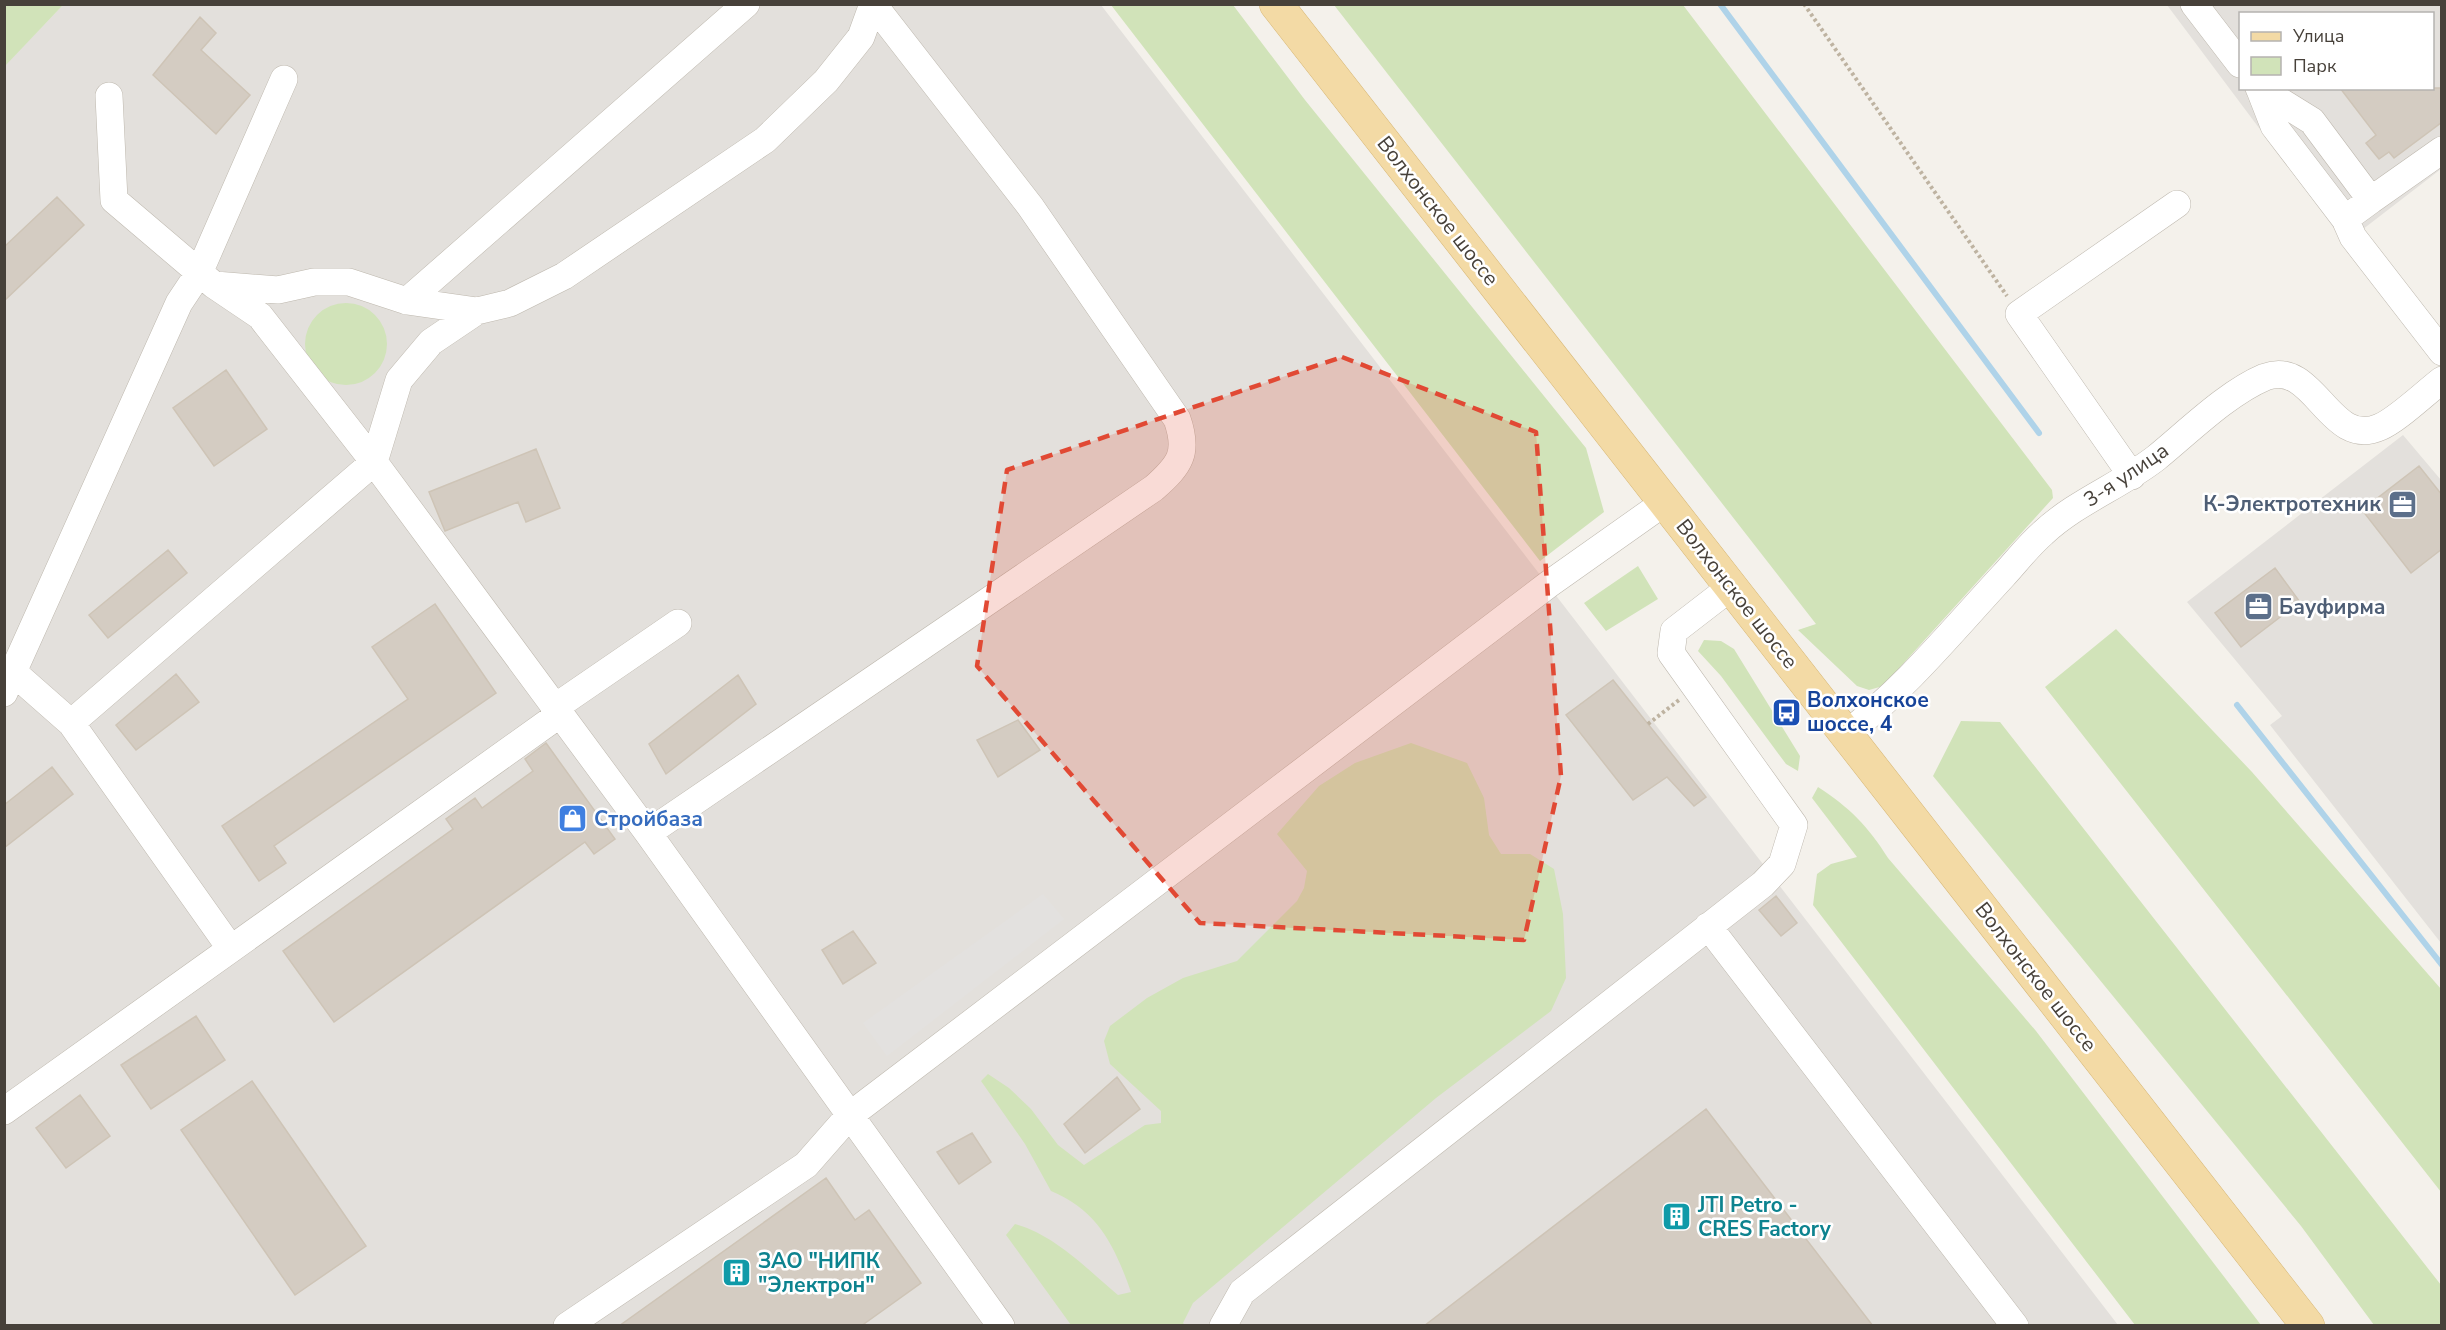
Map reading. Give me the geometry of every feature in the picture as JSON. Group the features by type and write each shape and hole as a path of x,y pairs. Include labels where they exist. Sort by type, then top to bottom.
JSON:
{"main road":[{"name":"Волхонское шоссе","path":"1276,4 2308,1326"}],"street":[{"path":"406,301 746,4"},
{"path":"71,723 374,462 399,380 431,342 477,311 510,303 564,276 765,140 826,81 861,37 873,4"},
{"path":"648,833 1154,488 1174,471 1182,453 1183,436 1177,418 1030,206 873,4"},
{"path":"2194,4 2239,61"},
{"path":"231,949 71,723 9,682 179,303 207,279 284,79"},
{"path":"2260,90 2274,126 2345,219 2353,237 2442,352"},
{"path":"2262,90 2312,121 2371,200"},
{"path":"110,96 114,200 207,279 260,316 374,462 648,833 1001,1326"},
{"path":"2345,219 2442,150"},
{"path":"2132,476 2019,314 2177,204"},
{"path":"207,279 278,290 314,282 349,282 406,301 477,311"},
{"name":"3-я улица","path":"1846,734 1880,708 2043,533 2083,503 2132,476 2239,392 2265,377 2279,374 2298,380 2334,418 2358,431 2380,428 2442,381"},
{"path":"567,1326 806,1165 849,1116 1530,598 1665,502"},
{"path":"1223,1326 1242,1292 1763,884 1782,864 1794,825 1671,653 1674,631 1731,587"},
{"path":"4,1111 678,624"},
{"path":"1708,926 2015,1326"}],"path":[{"path":"1804,4 2019,314"}],"highlighted area":[{"path":"1342,357 1536,432 1561,776 1524,940 1200,923 977,666 1007,470"}],"shaded area":[{"path":"63,5 1101,5 2118,1325 5,1325 4,66"},
{"path":"2167,5 2441,5 2441,169 2345,243"},
{"path":"2403,435 2441,480 2441,943 2270,725 2282,716 2187,602"},
{"path":"1043,894 1064,919 887,1056 863,1023"}],"green space":[{"path":"4,5 63,5 5,66"},
{"path":"1111,5 1233,5 1305,100 1586,448 1604,512 1540,561"},
{"path":"1334,5 1683,5 2052,490 2053,498 1883,686 1869,690 1857,686 1798,630 1816,624"},
{"path":"346,303 362,306 375,315 384,328 387,344 384,360 375,373 362,382 346,385 330,382 317,373 308,360 305,344 308,328 317,315 330,306"},
{"path":"1638,566 1658,599 1606,631 1584,603"},
{"path":"2116,629 2252,772 2441,989 2441,1192 2045,687"},
{"path":"1704,640 1721,641 1734,649 1800,756 1798,771 1786,764 1721,676 1698,651"},
{"path":"1961,721 2000,722 2441,1285 2441,1325 2374,1325 2301,1226 1933,776"},
{"path":"1411,743 1467,763 1484,798 1489,835 1501,854 1530,854 1554,869 1563,914 1566,978 1551,1011 1436,1098 1193,1303 1183,1323 1185,1325 1071,1325 1006,1235 1015,1224 1030,1229 1057,1244 1118,1295 1131,1292 1103,1232 1081,1208 1051,1191 1025,1144 981,1081 988,1074 1009,1088 1031,1109 1058,1145 1084,1165 1145,1125 1161,1123 1161,1111 1110,1064 1104,1041 1110,1026 1147,998 1183,978 1237,961 1297,901 1304,888 1307,871 1277,834 1319,786 1355,763"},
{"path":"1818,787 1839,802 1865,827 1888,858 2036,1031 2261,1325 2135,1325 1813,905 1817,874 1831,864 1857,857 1812,798"}],"building":[{"path":"200,17 216,33 201,50 250,95 216,134 153,75"},
{"path":"2434,88 2442,88 2442,122 2394,158 2389,152 2379,159 2366,143 2376,135 2342,90 2434,90"},
{"path":"57,197 84,225 4,301 4,247"},
{"path":"226,370 267,429 214,466 173,408"},
{"path":"536,449 560,508 526,522 518,502 445,531 429,492"},
{"path":"2419,466 2442,495 2442,549 2411,573 2362,510"},
{"path":"168,550 187,573 108,638 89,615"},
{"name":"Бауфирма","path":"2275,568 2300,602 2241,647 2215,613"},
{"path":"435,604 496,693 274,846 286,863 259,881 222,826 408,699 372,647"},
{"path":"176,674 199,702 136,750 116,725"},
{"path":"738,675 756,704 666,774 649,744"},
{"path":"1613,680 1706,797 1694,806 1667,777 1633,800 1566,715"},
{"path":"1018,720 1040,750 998,777 977,740"},
{"path":"546,743 615,839 594,854 585,842 334,1022 283,951 453,829 446,819 475,798 482,808 533,771 525,759"},
{"path":"52,767 73,794 4,848 4,805"},
{"path":"1776,896 1797,923 1781,936 1759,910"},
{"path":"853,931 876,963 843,984 822,950"},
{"path":"196,1016 225,1060 151,1109 121,1065"},
{"path":"1117,1077 1140,1109 1085,1153 1064,1124"},
{"path":"252,1081 366,1246 295,1295 181,1130"},
{"path":"80,1095 110,1136 66,1168 36,1128"},
{"name":"JTI Petro - CRES Factory","path":"1706,1109 1873,1326 1424,1326"},
{"path":"972,1133 991,1162 959,1184 937,1152"},
{"path":"826,1178 855,1220 869,1210 921,1283 861,1326 619,1326"}],"waterway":[{"path":"1720,4 2039,433"},
{"path":"2237,705 2442,965"}],"place":[{"name":"К-Электротехник","path":"2402,504"},
{"name":"Бауфирма","path":"2258,607"},
{"name":"Волхонское шоссе, 4","path":"1786,712"},
{"name":"Стройбаза","path":"573,819"},
{"name":"JTI Petro - CRES Factory","path":"1677,1217"},
{"name":"ЗАО \"НИПК \"Электрон\"","path":"737,1273"}]}
